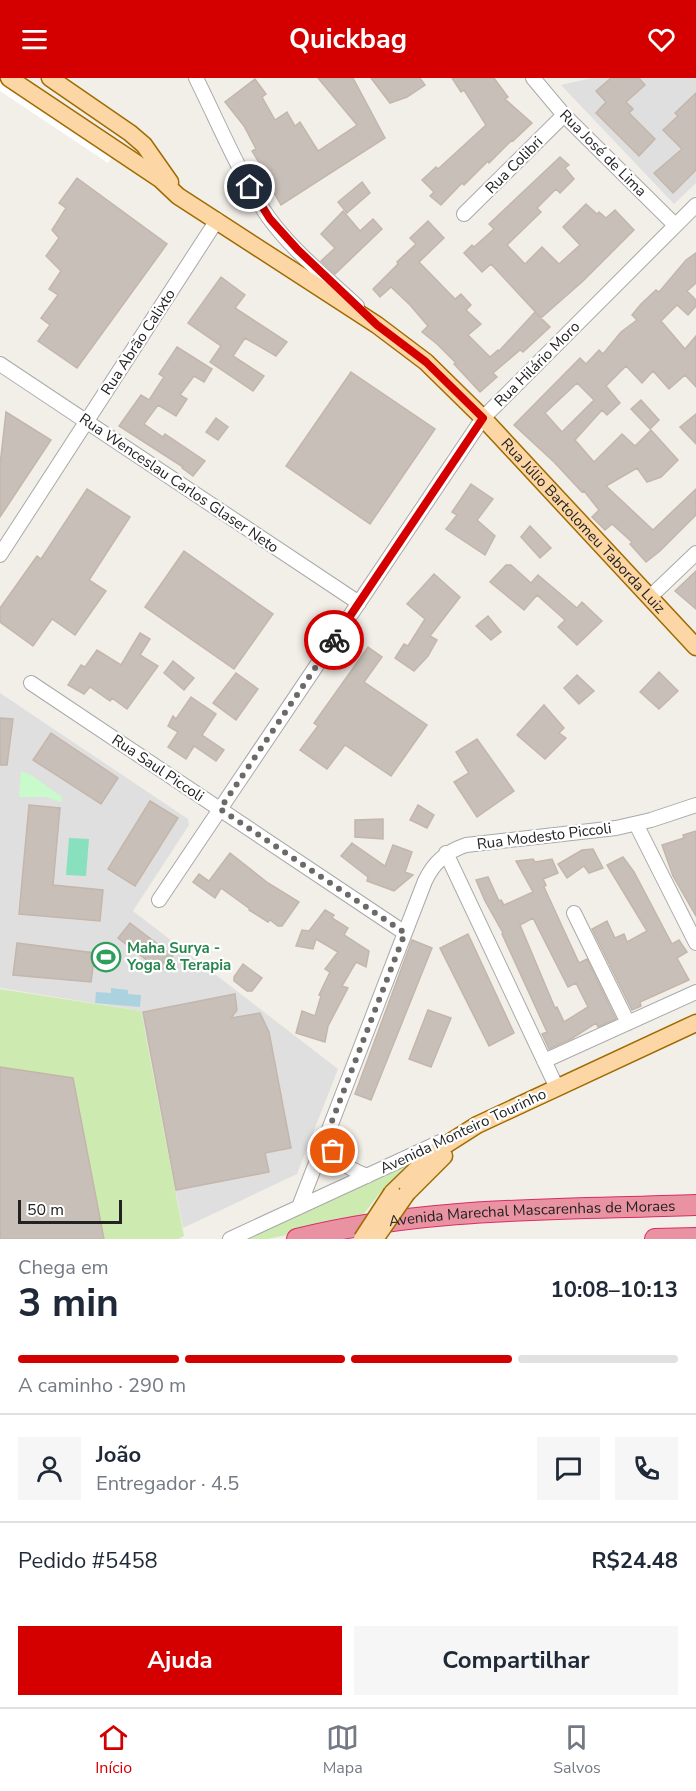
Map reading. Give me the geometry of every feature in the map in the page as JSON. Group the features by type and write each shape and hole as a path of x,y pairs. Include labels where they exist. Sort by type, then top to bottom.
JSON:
{"highway":[{"name":"Avenida Marechal Mascarenhas de Moraes","path":"297,1239 382,1223 449,1215 696,1205"},
{"name":"Avenida Marechal Mascarenhas de Moraes","path":"655,1239 696,1238"}],"main road":[{"name":"Rua Júlio Bartolomeu Taborda Luiz","path":"9,78 114,154"},
{"path":"50,78 144,145 178,196"},
{"name":"Rua Júlio Bartolomeu Taborda Luiz","path":"0,83 114,154 160,179 178,196 377,325 426,362 483,418 696,647"},
{"name":"Avenida Monteiro Tourinho","path":"477,1125 696,1023"},
{"path":"362,1239 399,1193 477,1125"},
{"path":"375,1239 399,1193"}],"street":[{"path":"196,78 250,187 270,219 298,250 377,325"},
{"name":"Rua José de Lima","path":"533,78 564,115 675,225"},
{"name":"Rua Colibri","path":"465,214 564,115"},
{"name":"Rua Hilário Moro","path":"159,900 483,418 696,205"},
{"name":"Rua Abrão Calixto","path":"0,555 217,220"},
{"name":"Rua Wenceslau Carlos Glaser Neto","path":"0,364 358,603"},
{"path":"650,597 696,553"},
{"name":"Rua Saul Piccoli","path":"31,683 405,933"},
{"name":"Rua Modesto Piccoli","path":"446,853 476,843 636,824 696,805"},
{"path":"636,824 696,943"},
{"path":"299,1207 429,872 446,853 557,1088"},
{"path":"574,913 628,1023"},
{"path":"544,1061 696,992"},
{"name":"Avenida Monteiro Tourinho","path":"230,1239 477,1125"},
{"path":"327,1134 333,1151 341,1162 349,1169 367,1176"}],"shaded area":[{"path":"592,78 696,78 696,183 674,204 561,85"},
{"path":"0,693 188,819 189,825 133,911 338,1069 297,1174 183,1228 141,1011 0,988"}],"green space":[{"path":"21,771 33,776 63,798 61,802 46,797 19,797"},
{"path":"69,838 89,839 86,876 66,875"},
{"path":"0,989 141,1011 184,1236 178,1239 104,1239 73,1079 0,1067"},
{"path":"407,1164 360,1219 268,1239 246,1239"}],"water":[{"path":"111,988 128,990 128,994 141,995 140,1007 95,1003 96,992 111,993"}],"pier":[{"path":"0,78 22,78 121,144 108,163 0,91"}],"building":[{"path":"318,78 353,78 385,138 281,205 252,151 256,149 244,126 225,102 255,79 266,94 262,97 275,120 287,112 295,126 300,122 318,151 357,125"},
{"path":"371,78 420,78 425,85 407,97 390,103"},
{"path":"452,78 494,78 508,97 505,99 532,123 464,185 462,183 441,205 430,196 434,192 422,180 436,167 438,169 486,125 464,90 461,92"},
{"path":"611,78 639,78 645,85 626,102 633,109 629,113 655,139 639,156 596,113 606,102 596,91"},
{"path":"696,93 696,170 673,193 654,173 682,149 663,130 678,116 675,113"},
{"path":"560,157 569,165 565,168 574,179 560,193 556,189 537,208 541,212 507,245 525,264 542,247 559,264 580,245 563,227 586,204 597,214 599,212 606,218 615,210 634,230 583,281 541,318 491,264 482,272 464,253 494,229 489,224"},
{"path":"77,178 167,244 77,368 38,341 50,325 41,318 58,295 49,289 61,271 46,256 59,238 52,230 66,208 59,203"},
{"path":"362,182 370,193 347,213 338,202"},
{"path":"343,211 360,231 373,219 382,229 335,274 321,261 335,248 321,234"},
{"path":"428,221 444,238 419,262 455,299 461,294 471,305 466,310 481,324 468,335 490,357 499,351 535,312 550,327 523,352 520,350 493,373 497,377 480,392 454,364 456,363 422,332 428,326 410,305 391,287 380,297 373,289 416,244 410,238"},
{"path":"696,253 696,283 687,291 696,300 696,306 688,315 677,305 661,321 685,349 696,336 696,387 685,375 669,389 653,371 642,383 626,366 606,386 620,403 607,415 602,410 575,440 594,462 622,434 635,446 651,430 678,460 661,477 647,482 637,468 606,486 653,530 696,489 696,515 646,562 630,544 632,542 612,524 605,530 592,517 599,510 584,491 582,492 514,425 580,358 586,364 599,350 603,354 621,332 637,320 632,315 641,304 656,290 659,292 686,260","holes":["577,383 594,400 562,432 545,413"]},
{"path":"221,277 245,295 235,308 287,342 276,356 245,338 233,356 264,376 253,391 210,362 221,346 188,323"},
{"path":"177,347 212,369 204,382 194,376 180,395 187,399 176,416 158,405 144,424 163,437 165,434 205,461 193,476 183,467 119,426 141,395 149,400 164,377 159,374"},
{"path":"351,372 435,429 370,524 286,466"},
{"path":"641,400 659,420 650,429 631,409"},
{"path":"6,412 51,440 0,517 0,465"},
{"path":"696,414 696,444 680,427"},
{"path":"216,418 228,427 218,440 206,432"},
{"path":"471,484 493,499 477,520 495,536 485,555 446,529 457,515 452,512"},
{"path":"87,489 130,517 89,580 106,591 75,635 52,619 33,646 0,622 0,608 37,556 41,559"},
{"path":"530,526 551,548 540,558 521,537"},
{"path":"184,551 273,614 234,669 145,607"},
{"path":"506,565 511,565 531,583 538,575 577,608 582,602 602,621 577,645 558,627 565,620 537,595 524,610 490,582"},
{"path":"696,571 696,609 675,591"},
{"path":"434,574 460,597 430,636 437,640 428,656 414,671 395,658 404,644 408,646 425,619 407,604"},
{"path":"488,616 501,632 491,640 476,626"},
{"path":"140,633 150,639 140,655 158,666 127,709 112,698 110,701 90,687 84,694 68,685 81,665 85,667 97,650 121,665"},
{"path":"368,647 382,657 364,682 427,725 391,776 345,745 327,769 300,750 318,726 314,723"},
{"path":"173,661 194,678 184,690 164,673"},
{"path":"659,672 678,691 659,709 640,692"},
{"path":"236,673 258,689 236,720 213,703"},
{"path":"577,675 594,691 579,704 564,688"},
{"path":"191,697 216,714 202,735 224,750 216,761 194,746 186,759 168,747 178,732 168,726 173,716 176,719"},
{"path":"544,705 564,728 559,733 566,738 545,759 517,735"},
{"path":"0,718 13,719 7,765 0,765"},
{"path":"51,733 118,778 101,804 33,760"},
{"path":"477,739 514,791 477,817 454,782 469,773 456,752"},
{"path":"150,801 178,818 135,886 108,869"},
{"path":"29,805 60,808 53,885 103,890 100,921 19,914"},
{"path":"418,805 434,815 427,828 410,820"},
{"path":"383,819 383,839 355,837 355,820"},
{"path":"696,831 696,916 673,876 662,845 684,838 683,835"},
{"path":"352,843 385,866 393,845 412,852 405,872 413,875 394,891 367,881 368,877 341,856"},
{"path":"593,849 603,868 589,873 584,866 567,878 558,864 582,850"},
{"path":"230,853 268,883 299,902 282,926 270,920 268,922 221,888 215,898 193,882 199,874 209,881"},
{"path":"623,857 634,872 672,944 679,940 687,952 677,958 689,980 640,1002 641,1006 632,1010 592,929 607,921 615,938 624,934 627,942 647,931 607,865"},
{"path":"533,859 535,862 552,859 558,873 543,879 546,885 544,887 579,963 587,959 616,1019 598,1027 596,1023 571,1039 549,1049 542,1034 547,1032 503,933 476,880 488,877 499,901 501,900 504,905 533,892 516,861","holes":["533,918 568,987 576,983 588,1007 564,1022 557,1007 555,1008 520,925"]},
{"path":"325,910 334,915 332,918 348,928 344,935 369,951 366,967 356,962 342,986 348,988 328,1026 325,1042 296,1033 302,1011 315,1016 321,996 319,995 330,972 325,969 338,952 316,939 313,949 296,946 302,930 309,931"},
{"path":"130,923 173,956 161,971 118,938"},
{"path":"468,934 514,1033 489,1046 440,948"},
{"path":"412,940 432,948 371,1100 355,1094"},
{"path":"17,943 95,953 91,982 13,975"},
{"path":"243,964 262,978 252,991 247,991 234,981 234,977"},
{"path":"235,994 237,1010 231,1018 260,1013 269,1032 291,1148 265,1153 269,1172 176,1190 143,1012"},
{"path":"428,1010 451,1018 431,1067 409,1059"},
{"path":"0,1067 73,1078 104,1239 0,1239"}],"way so far":[{"path":"333,1151 327,1134 405,933 220,809 334,640"}],"place":[{"name":"Maha Surya - Yoga & Terapia","path":"106,957"}],"route":[{"path":"250,187 270,219 298,250 377,325 426,362 483,418 334,640"}]}
